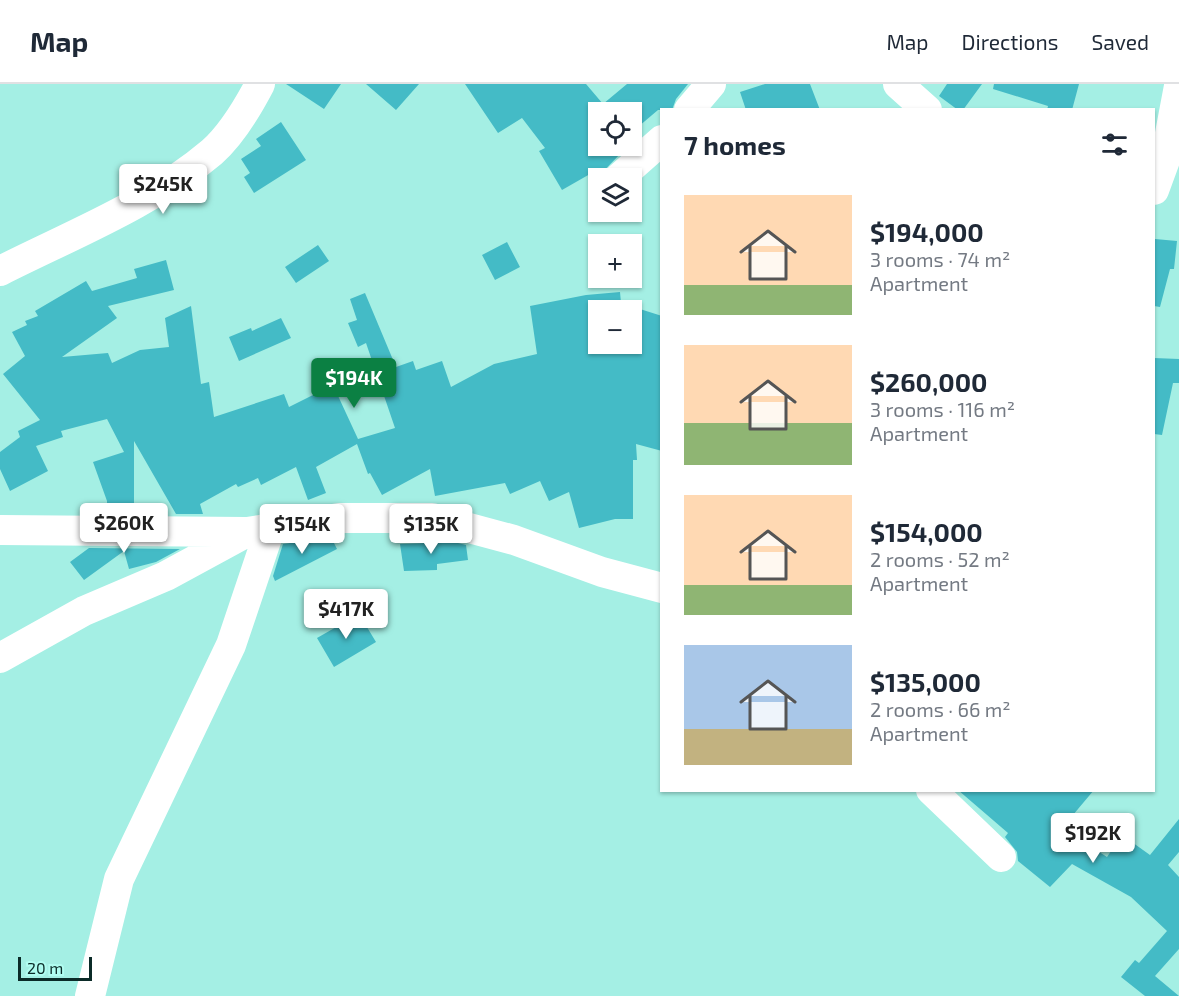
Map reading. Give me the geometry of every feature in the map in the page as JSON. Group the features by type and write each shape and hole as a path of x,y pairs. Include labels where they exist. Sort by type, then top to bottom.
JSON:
{"street":[{"path":"0,272 157,192 214,151 260,84"},
{"path":"691,108 711,84"},
{"path":"898,84 925,108"},
{"path":"1155,187 1165,160 1179,86"},
{"path":"630,168 660,142"},
{"path":"0,530 259,530 339,518 432,518 514,540 602,572 660,587"},
{"path":"0,658 84,611 166,576 259,530"},
{"path":"90,996 119,879 231,645 259,530"},
{"path":"933,792 1001,857"}],"building":[{"path":"286,84 341,84 324,109"},
{"path":"366,84 419,84 396,110"},
{"path":"465,84 586,84 601,102 588,102 588,156 618,156 607,168 588,168 588,175 562,190 539,151 545,148 522,118 498,133"},
{"path":"627,84 688,84 676,99 673,108 658,110 642,124 642,102 605,102"},
{"path":"765,84 810,84 819,108 745,108 740,92"},
{"path":"947,84 982,84 964,108 955,108 939,96"},
{"path":"994,84 1079,84 1073,108 1048,108 1048,106 993,89"},
{"path":"281,122 306,160 254,193 244,177 250,173 241,159 261,146 256,139"},
{"path":"1155,239 1177,241 1174,269 1170,269 1160,307 1155,306"},
{"path":"507,242 520,267 495,280 482,255"},
{"path":"318,245 329,261 296,283 285,267"},
{"path":"166,260 174,290 108,306 117,318 62,357 108,353 112,363 140,350 169,347 165,318 191,306 201,384 209,382 214,417 284,394 289,407 333,385 358,439 395,428 366,343 358,347 348,323 357,320 350,299 365,293 396,367 413,361 416,370 442,361 451,387 494,364 537,354 530,306 586,295 620,292 621,300 588,300 588,354 642,354 642,310 660,315 660,450 636,444 637,460 633,460 633,519 615,519 579,528 569,492 549,501 540,481 510,494 505,483 435,496 430,469 382,495 370,473 368,474 357,444 316,467 326,493 308,500 296,467 261,485 258,478 238,487 236,484 200,504 203,514 176,514 134,441 134,514 107,514 107,501 93,462 124,452 107,419 61,431 63,437 36,446 48,471 10,491 0,469 0,452 20,437 18,431 40,420 3,374 25,356 12,332 27,325 25,321 38,316 35,311 86,281 92,291 137,278 134,269"},
{"path":"281,318 291,338 239,361 229,337 251,328 252,331"},
{"path":"1155,358 1179,359 1179,383 1173,383 1162,435 1155,434"},
{"path":"331,537 337,549 275,581 273,576 283,544"},
{"path":"454,542 466,545 468,560 437,564 437,570 404,571 400,544"},
{"path":"89,548 180,549 156,562 129,569 124,551 84,580 70,562"},
{"path":"359,614 376,642 334,667 317,638"},
{"path":"960,792 1092,792 1062,828 1107,857 1122,835 1150,855 1179,819 1179,852 1168,865 1179,877 1179,949 1155,976 1179,996 1145,996 1121,977 1135,960 1139,963 1167,931 1131,897 1072,864 1050,887 1018,861 1017,852 1005,837 1008,833"}]}
